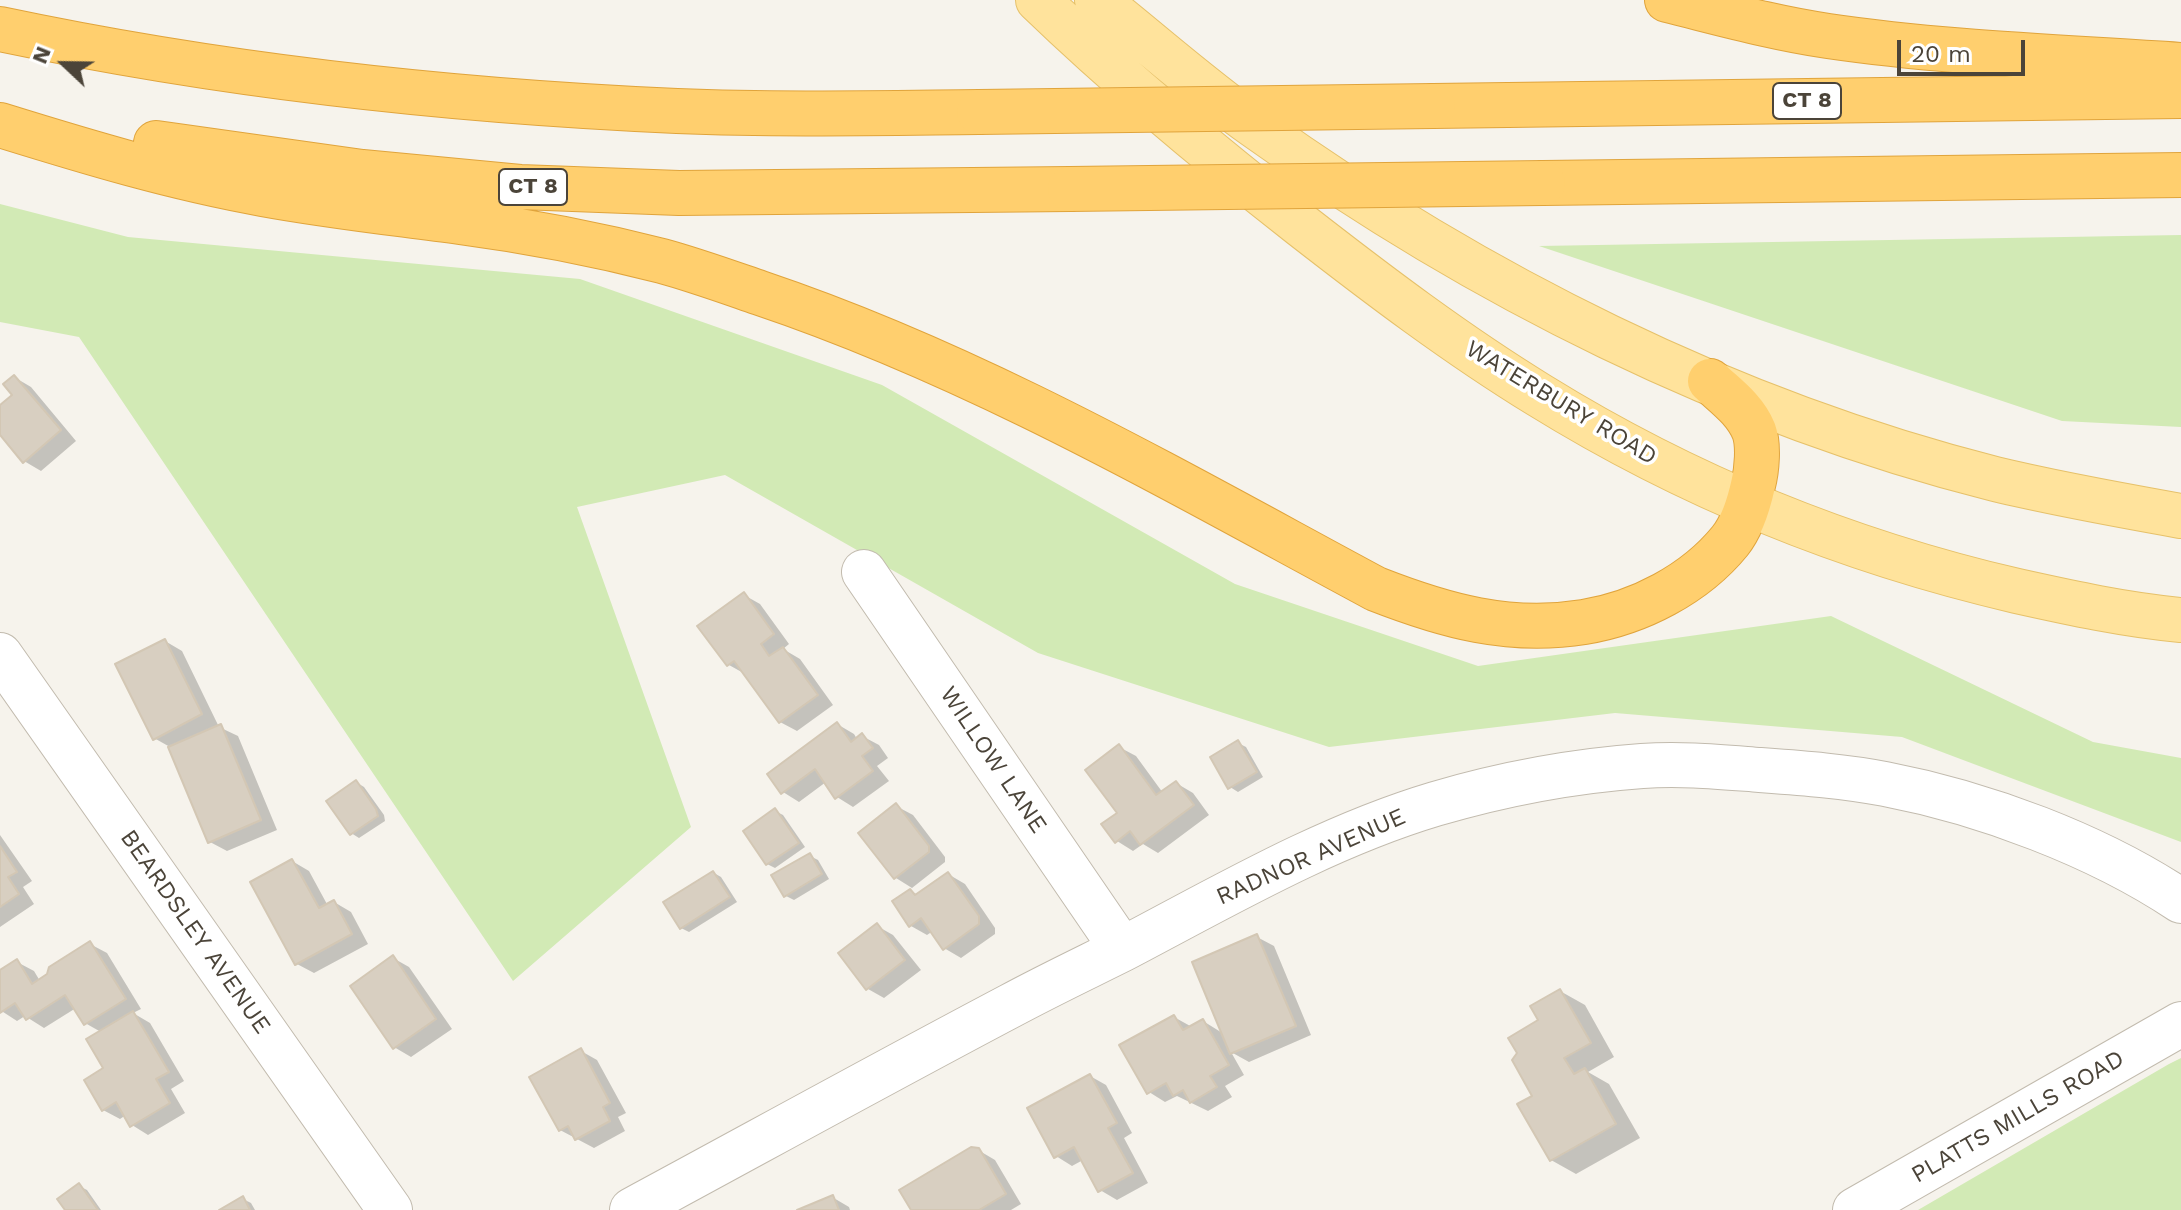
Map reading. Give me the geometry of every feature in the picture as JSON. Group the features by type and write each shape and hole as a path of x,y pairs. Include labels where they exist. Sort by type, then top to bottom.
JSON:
{"highway":[{"path":"1667,0 1748,20 1892,44 2181,65"},
{"name":"CT 8","path":"0,29 70,44 225,69 372,87 527,102 694,111 979,112 2181,96"},
{"name":"CT 8","path":"0,115 214,153 362,172 520,187 679,193 2181,175"},
{"path":"0,125 173,176 265,195 463,222 596,245 665,262 754,290 875,334 998,390 1112,447 1376,589 1424,608 1478,622 1532,626 1585,621 1636,608 1676,588 1707,565 1732,539 1748,504 1757,469 1755,432 1738,405 1710,381"}],"main road":[{"name":"WATERBURY ROAD","path":"1038,0 1087,47 1209,151 1351,264 1480,357 1608,435 1748,504 1824,534 1974,581 2070,603 2181,620"},
{"path":"1097,0 1253,125 1448,252 1578,322 1644,353 1809,421 1918,457 2076,497 2181,516"}],"street":[{"name":"WILLOW LANE","path":"864,572 1122,949"},
{"name":"BEARDSLEY AVENUE","path":"0,655 390,1210"},
{"name":"RADNOR AVENUE","path":"632,1210 1013,1004 1266,874 1374,825 1506,786 1576,773 1647,766 1725,767 1885,784 1958,802 2031,826 2102,856 2181,901"},
{"name":"PLATTS MILLS ROAD","path":"1855,1210 2181,1024"}],"green space":[{"path":"0,204 128,237 580,279 882,385 1235,584 1478,666 1831,616 2093,742 2181,758 2181,842 1902,737 1615,713 1329,747 1038,653 725,475 577,507 691,827 513,981 79,337 0,322"},
{"path":"2181,235 2181,427 2062,421 1539,246"},
{"path":"2181,1058 2181,1210 1918,1210 2169,1064"}],"building":[{"path":"14,375 61,430 23,463 0,435 0,405 12,395 3,384"},
{"path":"744,592 774,634 761,644 769,656 783,647 818,695 779,723 734,661 727,666 697,626"},
{"path":"165,639 202,714 153,740 115,664"},
{"path":"837,722 851,742 862,733 873,748 862,756 873,771 835,799 815,769 781,794 767,774"},
{"path":"221,724 261,820 208,843 168,747"},
{"path":"1238,740 1257,772 1228,789 1210,757"},
{"path":"1119,744 1156,795 1176,781 1194,805 1140,845 1130,831 1115,843 1101,824 1117,813 1085,770"},
{"path":"356,780 378,816 350,835 326,801"},
{"path":"896,803 929,846 929,852 894,879 858,833"},
{"path":"775,808 799,843 766,865 743,831"},
{"path":"0,846 17,872 8,877 19,894 0,907"},
{"path":"810,853 822,874 784,897 771,875"},
{"path":"292,859 319,908 334,900 352,934 295,965 250,882"},
{"path":"713,871 730,897 680,929 663,902"},
{"path":"948,872 979,916 979,924 943,950 921,918 909,927 892,901 910,889 915,895"},
{"path":"877,923 905,960 866,990 838,953"},
{"path":"1257,934 1296,1026 1230,1054 1192,962"},
{"path":"90,941 126,999 84,1025 65,995 26,1020 15,1003 0,1013 0,970 17,959 32,984 47,974 49,967"},
{"path":"393,955 436,1019 393,1049 350,986"},
{"path":"1560,989 1591,1043 1564,1058 1574,1074 1585,1068 1616,1124 1550,1161 1517,1104 1532,1096 1512,1060 1517,1053 1508,1038 1538,1020 1530,1006"},
{"path":"133,1011 169,1072 156,1079 170,1103 130,1127 116,1102 102,1111 84,1080 103,1068 86,1039"},
{"path":"1174,1015 1183,1030 1203,1019 1229,1065 1210,1076 1217,1087 1190,1103 1183,1090 1173,1096 1166,1083 1147,1094 1119,1045"},
{"path":"581,1048 610,1103 603,1107 610,1121 575,1140 568,1126 559,1131 529,1077"},
{"path":"1090,1074 1117,1123 1108,1128 1133,1173 1098,1192 1074,1147 1054,1158 1027,1108"},
{"path":"971,1147 979,1148 1006,1194 979,1210 911,1210 899,1190"},
{"path":"79,1183 98,1210 65,1210 57,1199"},
{"path":"833,1195 839,1210 797,1210"},
{"path":"243,1196 250,1210 219,1210"}]}
